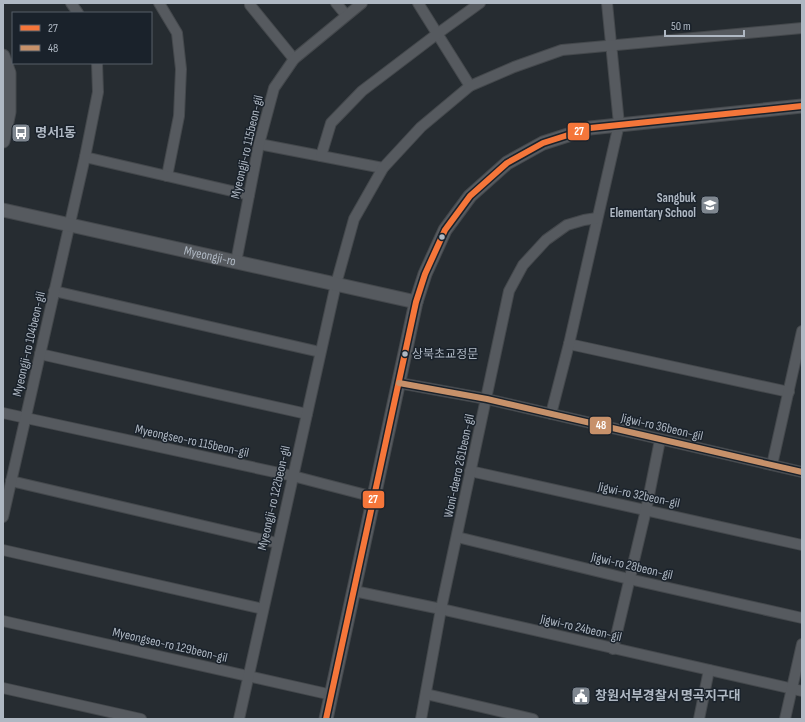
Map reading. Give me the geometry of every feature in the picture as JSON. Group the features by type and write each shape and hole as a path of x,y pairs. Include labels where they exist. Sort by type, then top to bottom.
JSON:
{"street":[{"path":"71,3 77,12"},
{"path":"159,3 177,33 182,69 179,116 167,176"},
{"path":"250,3 294,59"},
{"path":"336,3 346,15"},
{"name":"Myeongji-ro 115beon-gil","path":"236,262 259,144 274,88 294,59 362,3"},
{"path":"418,3 470,86"},
{"path":"321,156 331,123 362,91 480,3"},
{"path":"550,414 569,344 619,124 607,3"},
{"name":"Myeongji-ro 122beon-gil","path":"239,719 336,284 354,219 383,168 421,127 470,86 514,67 562,50 802,28"},
{"path":"3,56 9,73 9,112 3,141"},
{"name":"Myeongji-ro 104beon-gil","path":"3,517 86,156 98,92 97,64"},
{"path":"326,719 416,302 425,274 445,230 470,196 507,163 543,143 590,128 802,106"},
{"path":"259,144 383,168"},
{"path":"86,156 249,195"},
{"name":"Myeongji-ro","path":"3,210 416,302"},
{"name":"Woni-daero 261beon-gil","path":"421,719 441,609 509,291 523,265 546,240 567,225 597,218"},
{"path":"54,292 320,352"},
{"path":"772,465 802,331"},
{"path":"569,344 788,392"},
{"path":"40,354 307,414"},
{"name":"Jigwi-ro 36beon-gil","path":"399,383 487,399 802,472"},
{"name":"Myeongseo-ro 115beon-gil","path":"3,413 292,476 374,497"},
{"path":"613,649 646,510 660,440"},
{"name":"Jigwi-ro 32beon-gil","path":"470,471 802,545"},
{"path":"11,481 277,544"},
{"name":"Jigwi-ro 28beon-gil","path":"457,537 629,579 802,618"},
{"path":"3,550 263,609"},
{"name":"Jigwi-ro 24beon-gil","path":"354,591 441,609 802,691"},
{"name":"Myeongseo-ro 129beon-gil","path":"3,621 332,695"},
{"path":"785,719 802,644"},
{"path":"699,719 709,670"},
{"path":"3,688 141,719"},
{"path":"426,694 533,719"}],"transit line":[{"name":"27","path":"326,719 416,302 425,274 445,230 470,196 507,163 543,143 590,128 802,106"},
{"name":"48","path":"399,383 487,399 802,472"}],"place":[{"name":"명서1동","path":"21,133"},
{"name":"Sangbuk Elementary School","path":"710,205"},
{"name":"상북초교정문","path":"405,354"},
{"name":"창원서부경찰서 명곡지구대","path":"581,696"}]}
